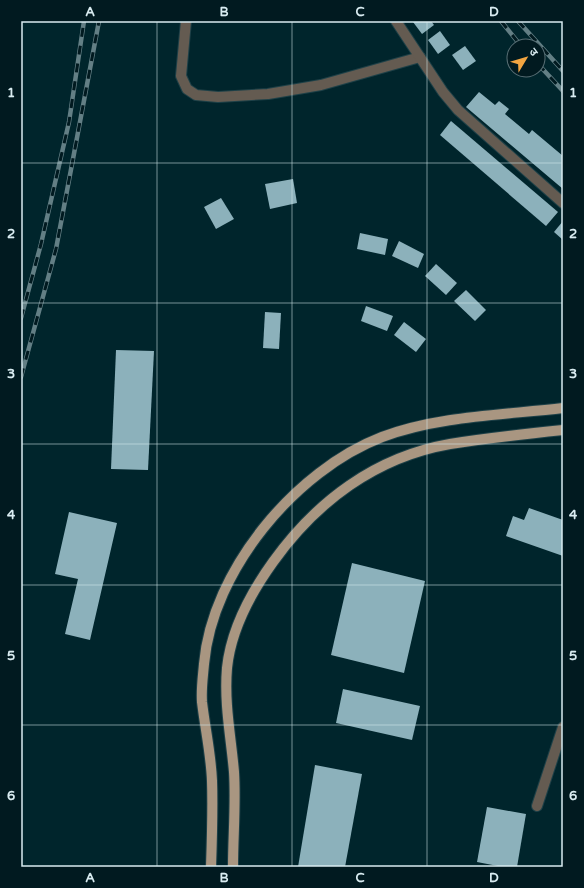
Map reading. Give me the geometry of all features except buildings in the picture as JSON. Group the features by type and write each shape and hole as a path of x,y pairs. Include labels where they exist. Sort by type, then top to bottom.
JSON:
{"main road":[{"path":"211,867 212,780 202,699 204,661 212,622 225,588 262,530 287,503 317,475 347,455 382,438 418,426 563,408"},
{"path":"233,867 234,773 226,699 227,668 232,640 243,610 259,581 277,556 296,532 337,493 363,475 415,453 449,444 563,430"}],"street":[{"path":"186,21 181,76 187,89 196,95 218,97 283,91 322,85 420,57"},
{"path":"396,21 443,92 458,110 563,203"},
{"path":"537,806 563,727"}],"railway":[{"path":"21,318 41,244 69,122 84,21"},
{"path":"21,377 56,249 99,21"},
{"path":"501,21 515,38"},
{"path":"518,21 563,71"},
{"path":"546,73 563,91"}]}
